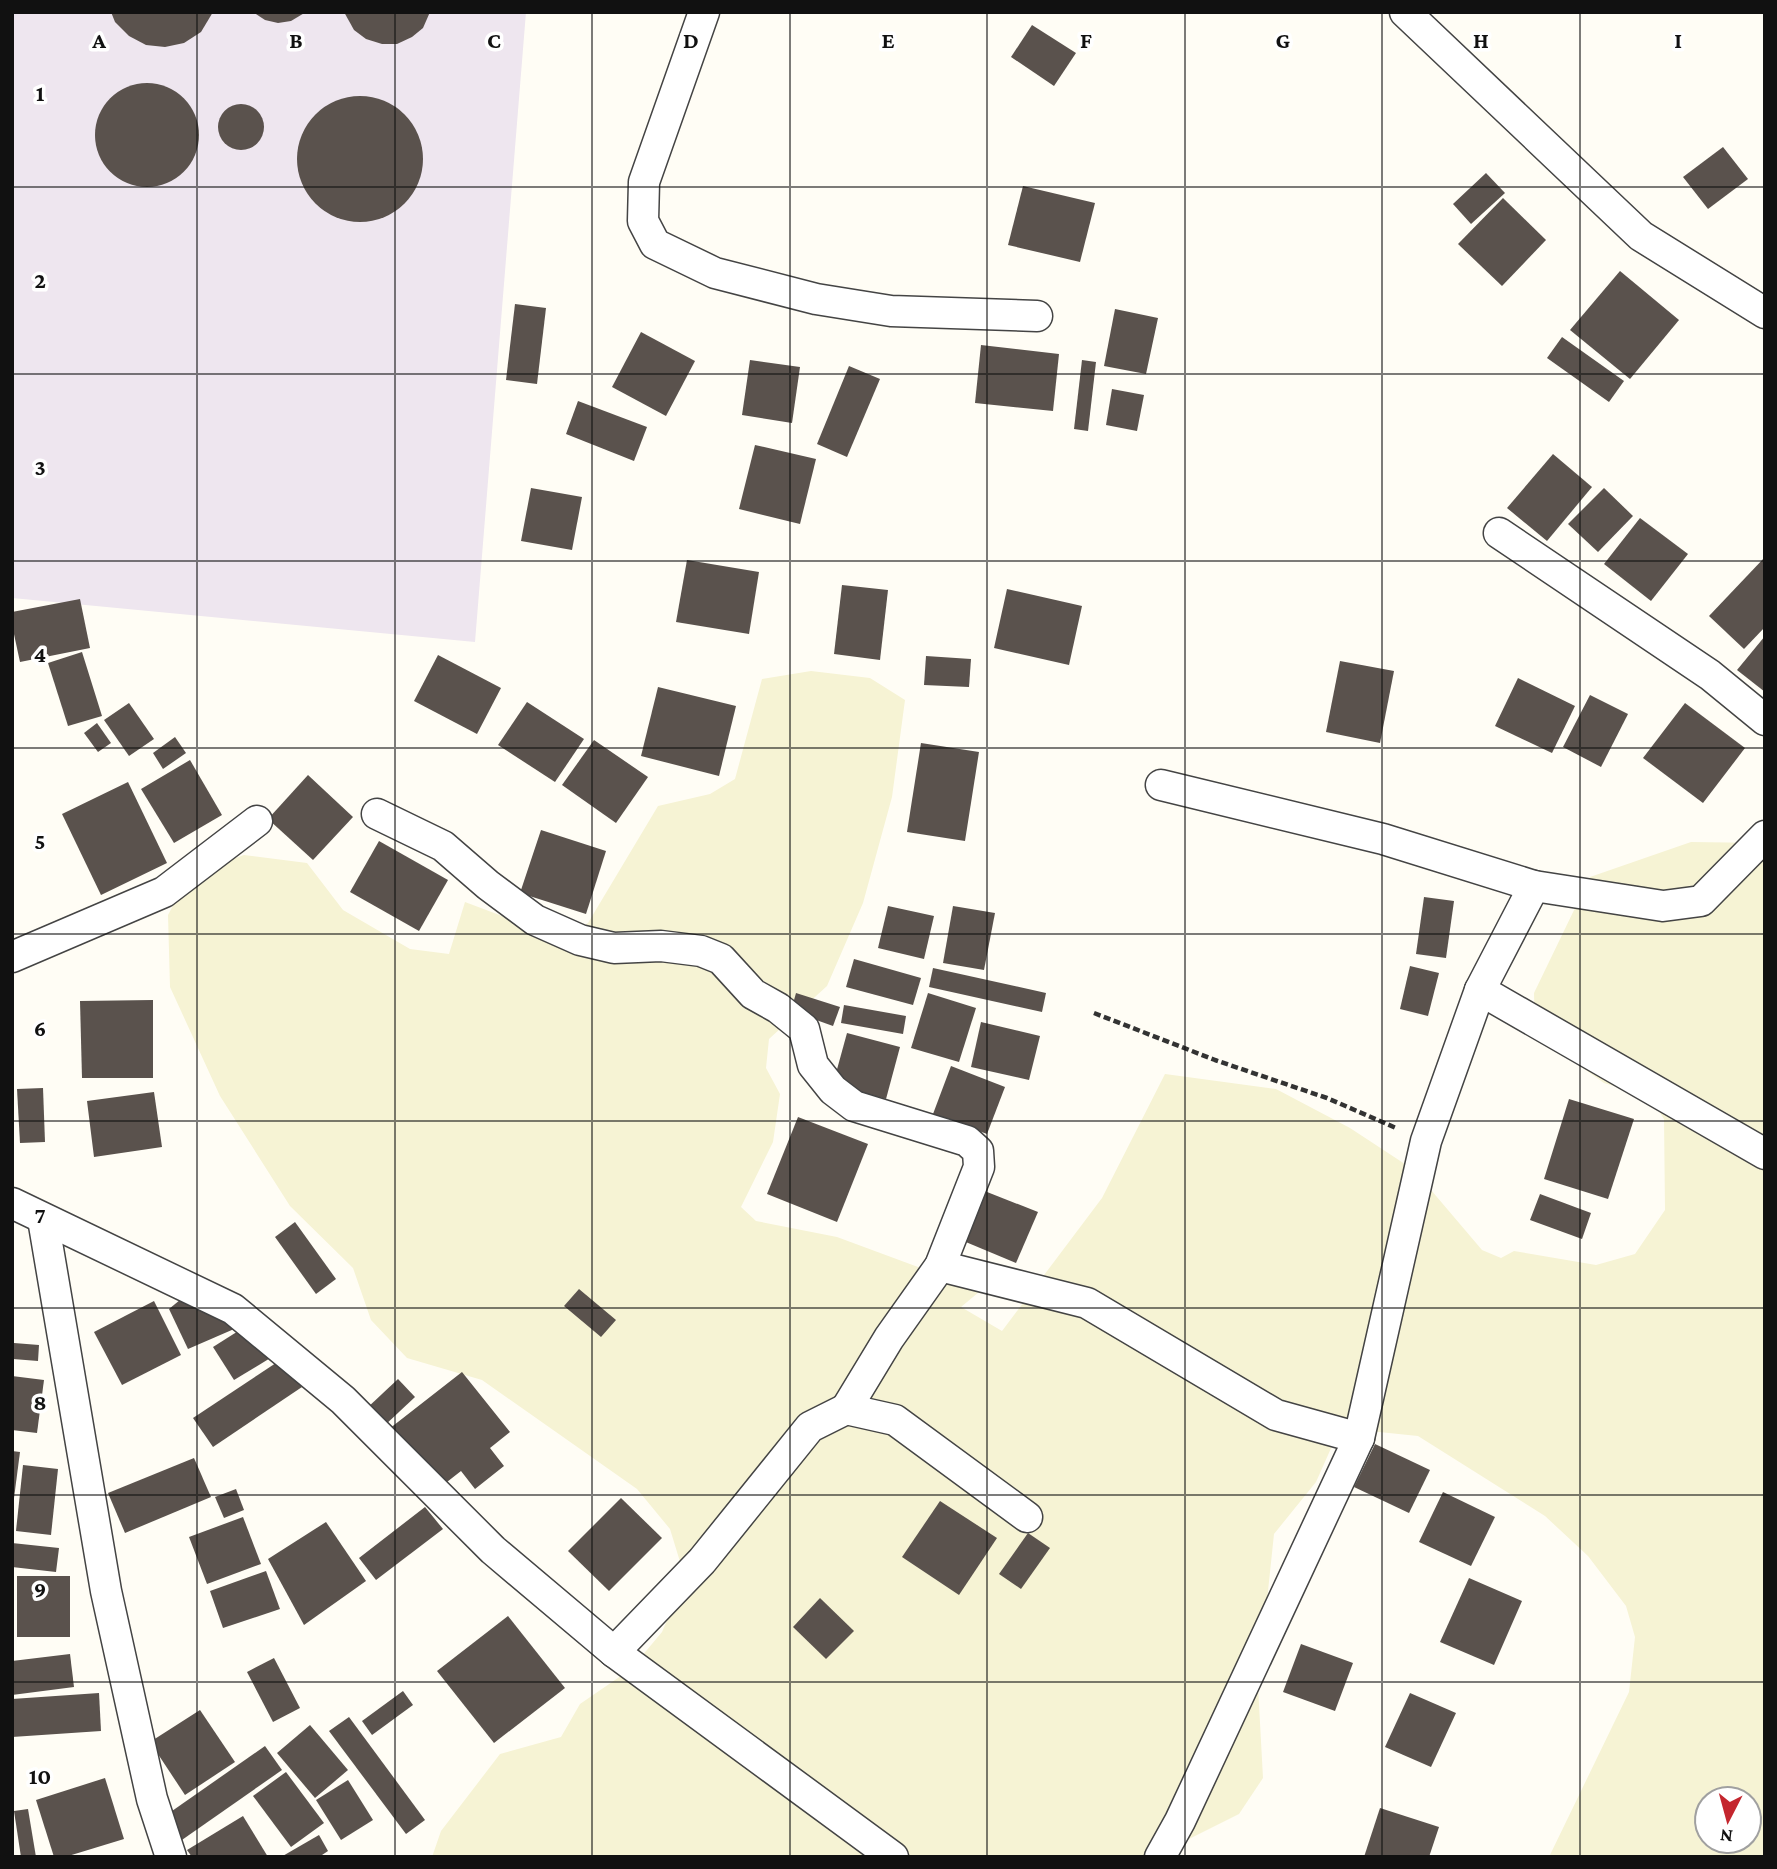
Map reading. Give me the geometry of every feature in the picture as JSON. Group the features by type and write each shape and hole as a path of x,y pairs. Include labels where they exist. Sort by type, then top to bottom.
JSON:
{"street":[{"path":"704,12 644,182 643,221 655,244 715,273 816,299 891,311 1037,316"},
{"path":"1405,12 1641,236 1765,313"},
{"path":"1499,533 1710,675 1765,720"},
{"path":"1161,785 1383,839 1534,886 1663,906 1701,901 1765,836"},
{"path":"377,814 443,846 488,885 536,920 580,940 614,947 661,946 701,951 721,959 753,994 778,1007 804,1029 813,1065 833,1090 854,1106 967,1141 978,1151 978,1167 940,1266 889,1338 846,1409 810,1427 702,1561 614,1652"},
{"path":"12,957 164,892 257,821"},
{"path":"1160,1857 1180,1821 1359,1438 1426,1140 1480,990 1534,886"},
{"path":"1480,990 1765,1154"},
{"path":"12,1203 233,1309 343,1400 493,1550 614,1652 893,1857"},
{"path":"43,1219 106,1591 152,1799 171,1857"},
{"path":"940,1266 1087,1303 1276,1415 1359,1438"},
{"path":"846,1409 895,1420 1027,1517"}],"path":[{"path":"1094,1013 1215,1060 1327,1098 1426,1140"}],"shaded area":[{"path":"12,12 526,12 475,642 12,598"},
{"path":"811,671 870,678 905,700 892,797 863,903 827,986 769,1039 766,1068 780,1094 773,1142 741,1207 756,1221 837,1237 972,1287 979,1292 961,1307 1002,1331 1102,1198 1165,1074 1276,1089 1350,1128 1414,1170 1482,1250 1501,1258 1514,1251 1596,1265 1635,1254 1665,1210 1664,1119 1650,1097 1604,1083 1535,1034 1534,993 1590,877 1691,842 1765,843 1765,1857 1549,1857 1629,1692 1635,1637 1626,1606 1588,1556 1545,1516 1418,1436 1340,1428 1316,1482 1274,1534 1258,1686 1263,1778 1239,1814 1177,1845 1166,1857 432,1857 441,1831 500,1754 561,1737 580,1704 631,1669 662,1632 685,1578 670,1529 637,1489 482,1380 407,1358 371,1320 353,1268 290,1206 220,1096 170,987 168,915 189,875 244,855 307,863 343,910 410,949 449,954 465,902 544,932 572,933 588,923 658,806 710,794 735,779 762,679"}],"building":[{"path":"111,12 213,12 201,32 184,43 165,47 146,45 129,36 115,22"},
{"path":"253,12 306,12 291,21 278,23 265,20"},
{"path":"344,12 430,12 423,28 412,37 397,44 382,44 366,39 354,30"},
{"path":"1032,25 1076,53 1054,86 1011,57"},
{"path":"147,83 167,87 184,98 195,115 199,135 195,155 184,172 167,183 147,187 127,183 110,172 99,155 95,135 99,115 110,98 127,87"},
{"path":"360,96 384,101 404,115 418,135 423,159 418,183 404,203 384,217 360,222 336,217 316,203 302,183 297,159 302,135 316,115 336,101"},
{"path":"241,104 250,105 257,111 263,118 263,136 257,143 250,149 241,150 232,149 225,143 219,136 218,127 219,118 225,111 232,105"},
{"path":"1723,147 1748,179 1708,209 1683,177"},
{"path":"1486,173 1505,193 1471,224 1453,204"},
{"path":"1023,186 1095,203 1080,262 1008,245"},
{"path":"1503,198 1546,240 1502,286 1458,244"},
{"path":"1620,271 1679,320 1630,379 1570,330"},
{"path":"515,304 546,308 537,384 506,380"},
{"path":"1115,309 1158,318 1146,374 1104,366"},
{"path":"641,332 695,361 666,416 612,387"},
{"path":"1562,337 1624,381 1609,402 1547,358"},
{"path":"981,345 1059,354 1053,411 975,403"},
{"path":"750,360 800,367 792,423 742,415"},
{"path":"1082,360 1096,362 1088,431 1074,429"},
{"path":"849,366 880,379 847,457 817,444"},
{"path":"1112,389 1144,395 1137,431 1106,425"},
{"path":"578,401 647,427 634,461 566,434"},
{"path":"755,445 816,459 800,524 739,509"},
{"path":"1553,454 1592,487 1547,541 1507,508"},
{"path":"531,488 582,497 572,550 521,541"},
{"path":"1604,488 1633,516 1598,552 1568,524"},
{"path":"1640,518 1688,554 1651,601 1604,564"},
{"path":"1765,557 1765,627 1744,649 1709,616"},
{"path":"687,560 759,572 749,634 676,622"},
{"path":"842,585 888,590 880,660 834,654"},
{"path":"1007,589 1082,606 1069,665 994,648"},
{"path":"80,599 90,648 20,662 12,612"},
{"path":"1765,636 1765,692 1737,670"},
{"path":"82,652 102,716 68,726 48,663"},
{"path":"438,655 501,688 477,734 414,701"},
{"path":"926,656 971,659 969,687 924,685"},
{"path":"1340,661 1394,671 1380,743 1326,732"},
{"path":"1518,678 1575,706 1552,753 1495,726"},
{"path":"658,687 736,706 719,776 641,756"},
{"path":"1590,695 1628,714 1601,767 1563,747"},
{"path":"527,702 584,739 555,782 498,745"},
{"path":"129,703 154,739 129,756 104,720"},
{"path":"1685,703 1745,748 1703,803 1643,758"},
{"path":"97,723 111,743 98,752 84,733"},
{"path":"175,737 186,753 163,769 153,753"},
{"path":"594,740 648,777 616,823 562,785"},
{"path":"921,743 979,752 965,841 907,832"},
{"path":"190,760 222,815 174,843 141,789"},
{"path":"308,775 353,817 313,860 268,819"},
{"path":"128,782 167,863 101,895 62,814"},
{"path":"541,830 606,851 586,914 520,893"},
{"path":"379,841 448,880 419,931 350,892"},
{"path":"1424,897 1454,901 1446,958 1416,954"},
{"path":"888,906 934,916 924,959 878,948"},
{"path":"953,906 995,913 984,970 943,963"},
{"path":"854,959 921,978 913,1005 846,987"},
{"path":"1410,966 1439,973 1428,1016 1400,1009"},
{"path":"933,968 1046,993 1042,1012 929,987"},
{"path":"796,993 840,1007 833,1026 791,1011"},
{"path":"928,993 976,1008 959,1062 911,1048"},
{"path":"153,1000 153,1078 82,1078 80,1001"},
{"path":"844,1005 906,1016 903,1034 841,1023"},
{"path":"981,1022 1040,1036 1029,1080 971,1067"},
{"path":"847,1033 900,1047 886,1099 833,1084"},
{"path":"951,1066 1005,1087 987,1134 933,1114"},
{"path":"43,1088 45,1142 20,1143 17,1089"},
{"path":"154,1092 162,1147 94,1157 87,1101"},
{"path":"1569,1099 1634,1119 1608,1199 1544,1179"},
{"path":"798,1117 868,1144 837,1222 767,1194"},
{"path":"982,1190 1038,1212 1016,1263 961,1240"},
{"path":"1540,1194 1591,1213 1582,1239 1530,1220"},
{"path":"295,1222 336,1279 316,1294 275,1237"},
{"path":"579,1289 616,1320 601,1337 564,1306"},
{"path":"186,1295 241,1326 188,1349 169,1309"},
{"path":"154,1301 181,1355 122,1385 94,1332"},
{"path":"243,1328 272,1357 234,1380 213,1347"},
{"path":"14,1343 39,1345 38,1361 13,1359"},
{"path":"282,1359 302,1387 213,1447 193,1418"},
{"path":"462,1372 510,1432 490,1448 504,1466 475,1489 461,1471 438,1489 389,1429"},
{"path":"12,1376 44,1380 37,1433 12,1430"},
{"path":"398,1379 415,1397 383,1427 366,1409"},
{"path":"1375,1444 1430,1470 1409,1513 1354,1487"},
{"path":"12,1451 20,1452 14,1498 12,1498"},
{"path":"194,1458 211,1497 125,1533 108,1493"},
{"path":"23,1465 58,1469 51,1535 16,1531"},
{"path":"236,1489 244,1510 224,1518 215,1497"},
{"path":"1443,1492 1495,1517 1471,1566 1419,1542"},
{"path":"621,1498 662,1538 609,1591 568,1551"},
{"path":"940,1501 997,1538 959,1595 902,1557"},
{"path":"425,1507 443,1529 376,1580 359,1558"},
{"path":"243,1517 261,1564 207,1584 189,1537"},
{"path":"326,1522 366,1581 304,1625 268,1559"},
{"path":"1028,1533 1050,1548 1021,1589 999,1574"},
{"path":"12,1543 59,1548 56,1572 12,1567"},
{"path":"266,1571 280,1609 223,1628 210,1591"},
{"path":"17,1576 70,1576 70,1637 17,1637"},
{"path":"1469,1578 1522,1601 1494,1665 1440,1642"},
{"path":"820,1598 854,1631 826,1659 793,1627"},
{"path":"508,1616 565,1688 494,1743 437,1671"},
{"path":"1301,1644 1353,1663 1335,1711 1283,1692"},
{"path":"70,1654 74,1687 12,1695 12,1661"},
{"path":"274,1658 300,1708 273,1722 247,1672"},
{"path":"403,1691 413,1705 372,1735 362,1721"},
{"path":"99,1693 101,1731 12,1737 12,1699"},
{"path":"1410,1693 1456,1713 1431,1767 1385,1747"},
{"path":"200,1710 235,1762 185,1795 150,1742"},
{"path":"349,1717 425,1820 406,1834 329,1731"},
{"path":"310,1725 348,1770 315,1798 277,1753"},
{"path":"265,1746 282,1770 179,1842 162,1818"},
{"path":"286,1772 324,1823 291,1847 253,1796"},
{"path":"105,1778 124,1839 65,1857 54,1857 36,1800"},
{"path":"348,1780 373,1820 341,1840 316,1800"},
{"path":"1380,1808 1439,1827 1429,1857 1364,1857"},
{"path":"28,1809 36,1857 21,1857 14,1811"},
{"path":"243,1816 268,1857 192,1857 187,1850"},
{"path":"319,1835 328,1851 319,1857 281,1857"}]}
